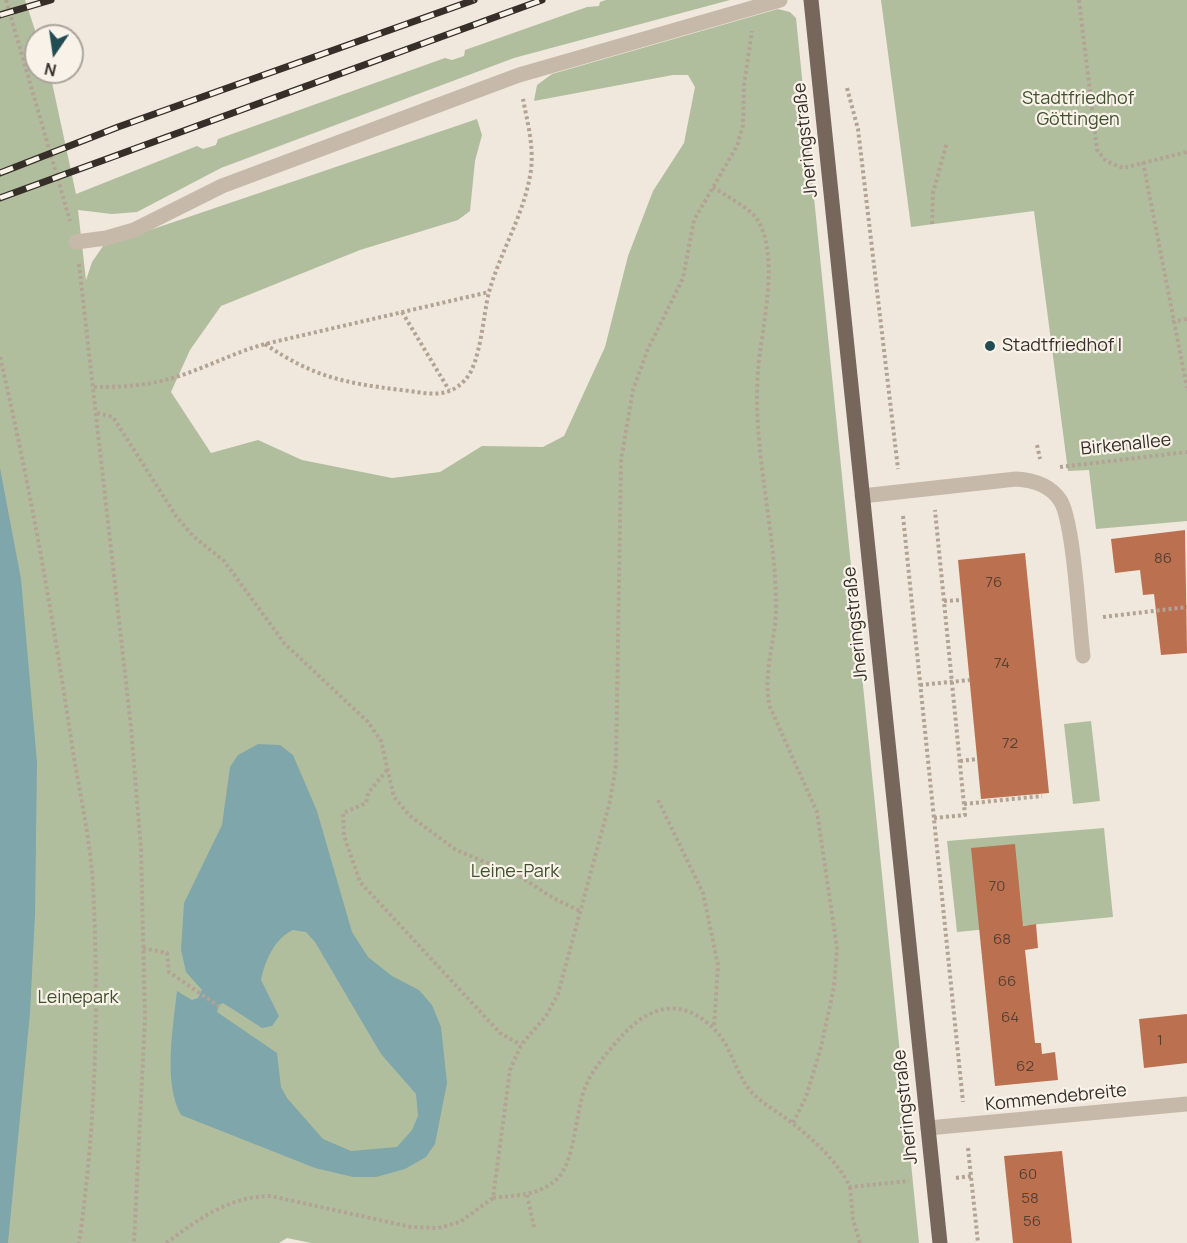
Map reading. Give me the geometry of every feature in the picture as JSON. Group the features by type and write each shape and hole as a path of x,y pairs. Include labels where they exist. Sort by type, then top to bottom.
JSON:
{"main road":[{"name":"Jheringstraße","path":"811,0 940,1243"}],"street":[{"path":"76,242 106,238 134,230 222,186 519,75 780,0"},
{"path":"862,496 1016,479 1029,480 1052,490 1066,512 1083,656"},
{"name":"Kommendebreite","path":"928,1128 1187,1104"}],"path":[{"path":"6,0 76,242 131,727 141,849 145,1018 134,1243"},
{"path":"1079,0 1097,150 1106,162 1123,168 1187,152"},
{"path":"493,1198 510,1070 521,1045 546,1016 558,994 610,801 616,765 621,460 633,390 647,351 683,278 694,220 738,146 743,125 744,86 752,34 749,9"},
{"path":"265,344 291,362 328,378 421,395 434,395 449,390 466,380 474,361 489,292 530,177 532,154 519,75"},
{"path":"846,80 858,129 901,492 978,1243"},
{"path":"932,224 933,193 947,142"},
{"path":"1143,162 1172,322 1187,388"},
{"path":"713,187 757,218 766,245 769,281 758,371 759,420 776,580 776,616 766,691 770,706 817,812 837,948 834,987 821,1047 806,1097 793,1123"},
{"path":"94,387 167,380 236,352 265,344 489,292"},
{"path":"402,312 449,390"},
{"path":"1172,322 1187,319"},
{"path":"0,357 30,495 59,659 93,883 95,1019 87,1185 79,1243"},
{"path":"97,413 113,417 176,516 193,536 224,561 285,644 368,722 381,741 394,797 410,816 437,839 456,850 521,877 553,898 580,911"},
{"name":"Birkenallee","path":"1068,465 1187,452"},
{"path":"934,818 965,814 937,531"},
{"path":"944,601 962,600"},
{"path":"1080,633 1101,618 1187,608"},
{"path":"920,685 970,680"},
{"path":"960,761 978,759"},
{"path":"388,770 368,792 366,804 343,813 344,836 360,882 500,1033 521,1045"},
{"path":"964,804 1042,796"},
{"path":"658,800 703,893 718,965 714,1029"},
{"path":"143,948 167,953 169,972 220,1007"},
{"path":"166,1243 197,1221 232,1201 253,1196 271,1197 411,1227 438,1228 460,1222 493,1198 527,1195 544,1188 559,1177 567,1161 586,1083 620,1037 644,1016 660,1008 678,1008 696,1016 714,1029 724,1041 735,1066 750,1089 765,1105 793,1123 830,1159 849,1187 853,1219 860,1243"},
{"path":"849,1187 971,1176"},
{"path":"527,1195 534,1227"}],"green space":[{"name":"Leine-Park","path":"0,0 25,0 33,24 24,24 24,84 52,84 76,194 197,146 203,149 216,145 218,139 445,58 452,60 464,56 465,50 587,7 599,6 600,2 606,0 730,0 514,58 221,168 137,212 112,214 78,210 86,280 92,262 103,246 477,119 482,135 475,161 470,211 458,220 360,250 221,306 190,350 171,392 211,453 258,440 302,460 392,478 440,472 482,446 543,447 564,436 605,347 628,256 653,191 684,143 695,87 688,75 673,75 534,101 537,85 552,74 778,9 790,12 796,18 919,1243 311,1243 287,1238 279,1243 0,1243"},
{"name":"Stadtfriedhof Göttingen","path":"881,0 1187,0 1187,521 1096,529 1089,470 1068,471 1034,211 911,227"},
{"path":"1091,721 1100,801 1073,804 1064,724"},
{"path":"1104,828 1113,917 957,932 947,841"}],"water":[{"path":"0,468 21,579 37,762 35,914 30,1013 8,1243 0,1243"},
{"path":"258,744 280,745 293,755 317,811 352,932 368,957 392,976 419,990 432,1005 441,1027 447,1083 435,1144 426,1157 405,1169 376,1177 353,1177 315,1168 181,1115 175,1102 171,1055 177,991 192,1000 198,998 202,990 186,972 181,950 184,903 222,825 230,767 238,755","holes":["293,930 306,932 315,942 381,1054 416,1094 418,1116 412,1130 397,1147 351,1151 323,1139 287,1098 281,1087 277,1053 217,1012 219,1005 223,1003 262,1028 272,1026 279,1016 261,980 265,965 271,951 286,934"]}],"building":[{"path":"1185,530 1187,653 1161,655 1154,594 1143,595 1140,570 1115,573 1111,539"},
{"path":"1025,553 1049,793 981,799 958,560"},
{"path":"1015,844 1023,926 1036,924 1038,948 1025,950 1035,1043 1041,1043 1042,1054 1055,1052 1058,1080 995,1086 971,848"},
{"path":"1187,1014 1187,1063 1144,1068 1139,1019"},
{"path":"1062,1151 1072,1243 1013,1243 1004,1156"}],"railway":[{"path":"0,15 51,0"},
{"path":"0,173 118,127 474,0"},
{"path":"0,198 542,0"}],"place":[{"name":"Stadtfriedhof I","path":"990,346"}],"park label":[{"name":"Leinepark","path":"78,998"}]}
